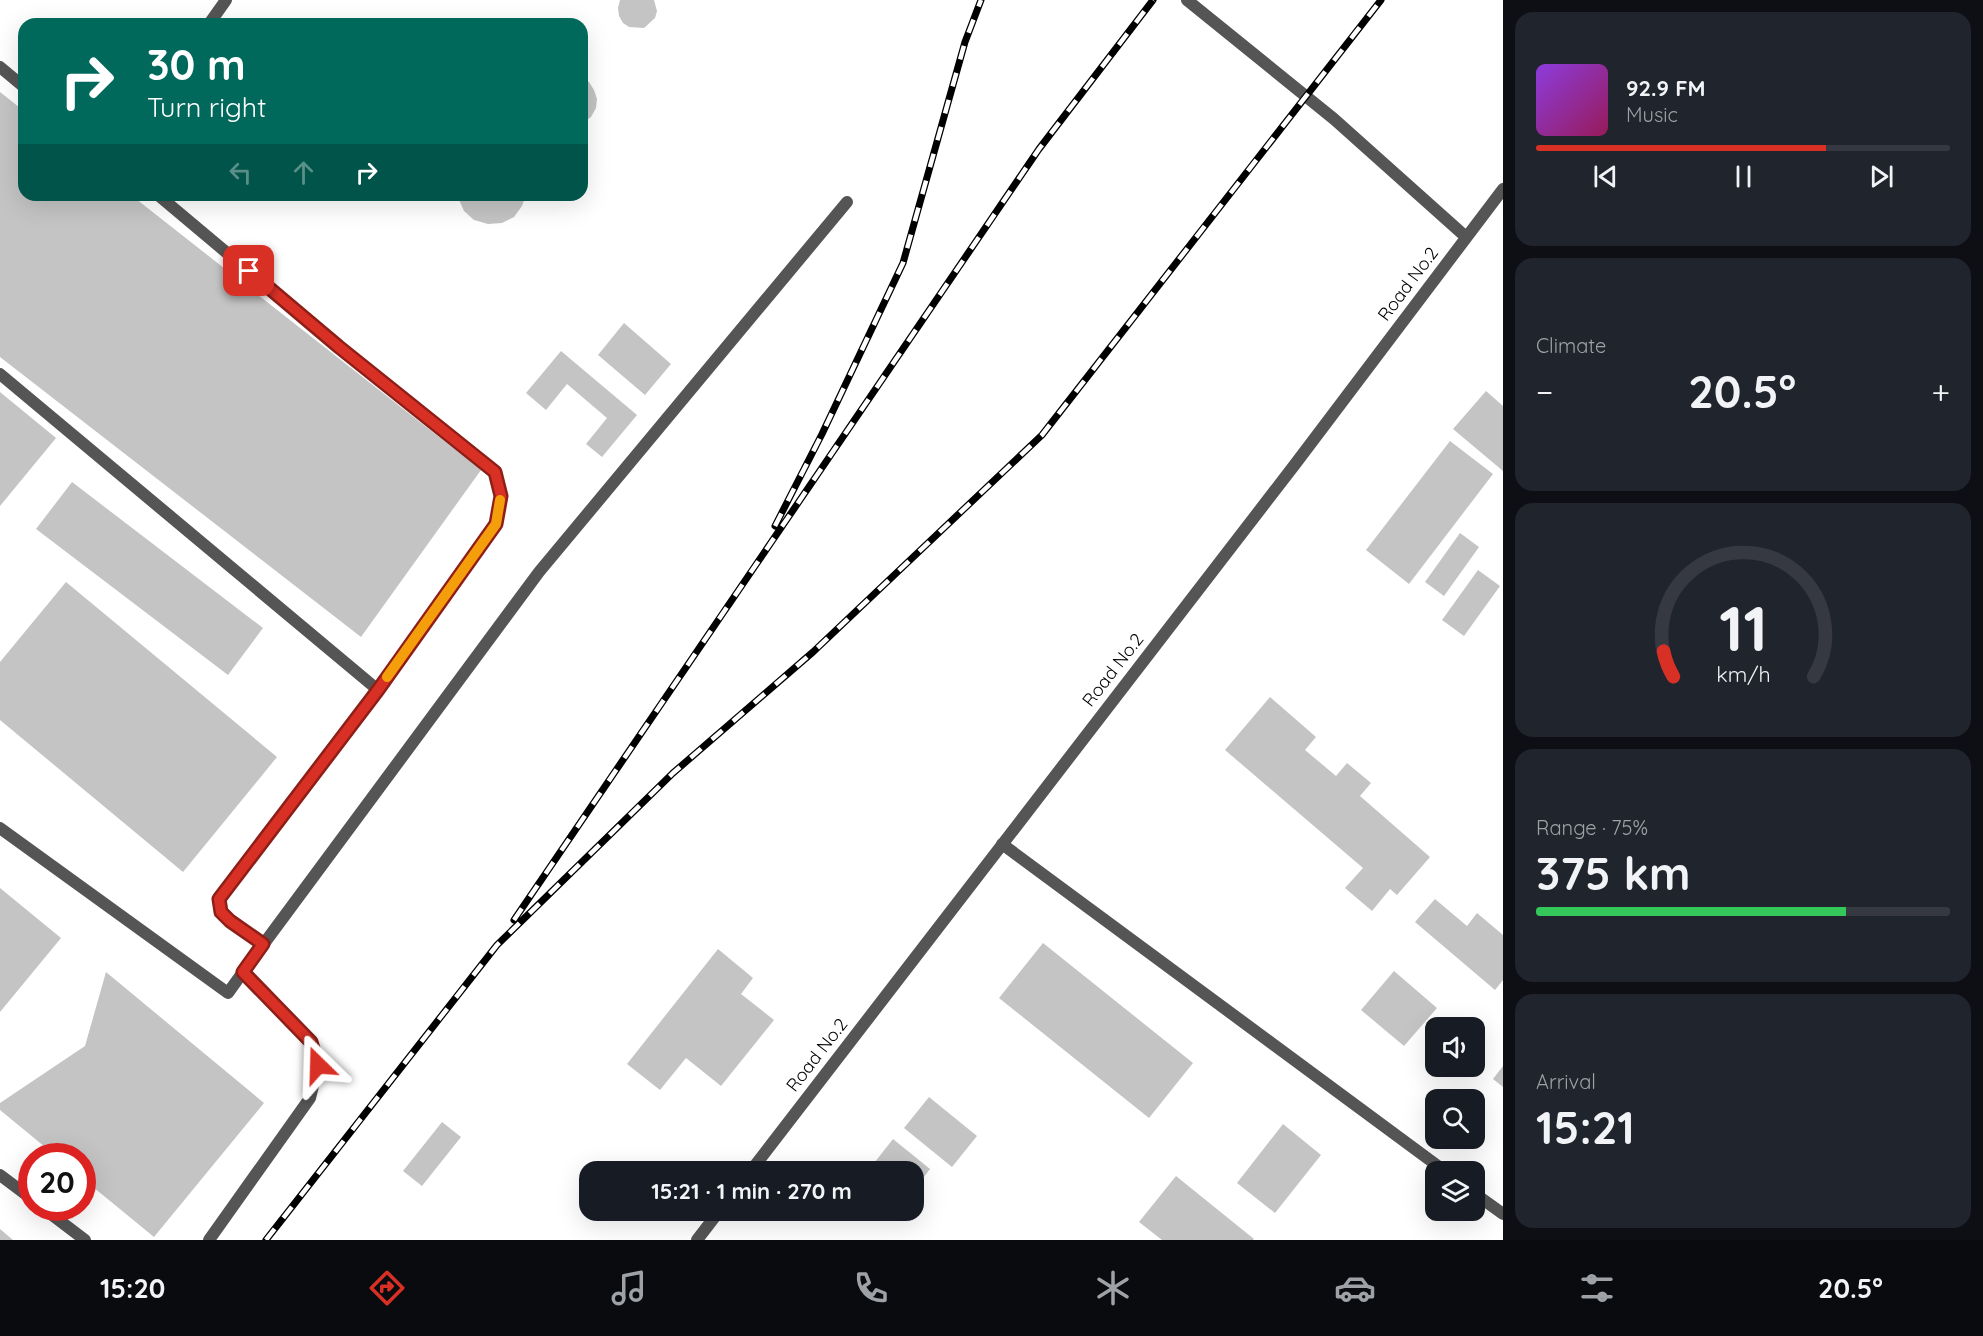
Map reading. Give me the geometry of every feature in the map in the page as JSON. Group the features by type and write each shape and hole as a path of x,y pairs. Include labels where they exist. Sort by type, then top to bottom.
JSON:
{"lane":[{"path":"213,18 226,0"},
{"path":"1187,0 1334,119 1466,237"},
{"path":"0,68 18,82"},
{"name":"Road No.2","path":"758,1161 1296,463 1503,189"},
{"path":"165,201 339,347 495,472 501,496 496,524 378,690 219,899 221,912 263,944"},
{"path":"0,828 228,993 539,572 847,202"},
{"path":"0,374 378,690"},
{"path":"1002,844 1431,1161"},
{"path":"209,1240 310,1098 318,1065 311,1042 243,972"},
{"path":"0,1174 18,1188"},
{"path":"1485,1201 1503,1214"},
{"path":"60,1221 85,1240"},
{"path":"697,1240 712,1221"}],"building":[{"path":"620,0 654,0 657,11 655,18 644,28 629,27 619,16"},
{"path":"588,82 597,99 596,108 588,119"},
{"path":"0,92 18,106 18,201 139,201 481,470 361,637 0,357"},
{"path":"460,201 524,201 514,217 502,223 488,224 474,220 464,211"},
{"path":"624,323 671,364 645,395 598,355"},
{"path":"561,351 637,415 602,457 586,444 607,418 567,384 546,410 526,393"},
{"path":"1486,391 1503,406 1503,471 1453,429"},
{"path":"0,392 56,438 0,506"},
{"path":"1450,441 1493,474 1409,584 1366,550"},
{"path":"72,482 263,628 228,675 36,529"},
{"path":"1460,533 1479,547 1444,596 1425,582"},
{"path":"1478,570 1500,586 1464,636 1442,620"},
{"path":"66,582 277,757 183,872 0,720 0,662"},
{"path":"1270,697 1316,737 1305,750 1336,776 1347,763 1371,783 1360,796 1430,857 1397,895 1390,889 1372,911 1345,888 1363,868 1225,750"},
{"path":"0,888 61,938 0,1012"},
{"path":"1435,899 1467,926 1477,913 1503,935 1503,980 1495,990 1415,922"},
{"path":"1043,943 1193,1063 1149,1118 999,998"},
{"path":"718,949 753,978 741,994 774,1020 721,1086 686,1058 660,1090 627,1064"},
{"path":"1394,971 1437,1008 1429,1017 1425,1017 1425,1022 1404,1046 1361,1010"},
{"path":"106,972 264,1103 154,1237 96,1189 96,1143 40,1143 0,1110 0,1103 85,1046"},
{"path":"1503,1066 1503,1087 1493,1079"},
{"path":"929,1097 977,1136 952,1167 904,1128"},
{"path":"442,1122 461,1137 422,1186 403,1171"},
{"path":"1283,1124 1321,1155 1275,1213 1237,1183"},
{"path":"893,1139 920,1161 876,1161"},
{"path":"924,1164 930,1169 924,1177"},
{"path":"1176,1176 1254,1239 1162,1240 1139,1222"},
{"path":"0,1229 13,1240 0,1240"}],"railway":[{"path":"775,526 822,434 903,263 965,42 981,0"},
{"path":"514,920 1039,149 1153,0"},
{"path":"266,1240 497,945 673,773 813,652 1042,435 1381,0"}],"slow traffic":[{"path":"387,677 496,524 500,500"}],"route":[{"path":"249,271 339,347 495,472 501,496 496,524 378,690 219,899 221,912 263,944 243,972 311,1042 318,1065"}]}
